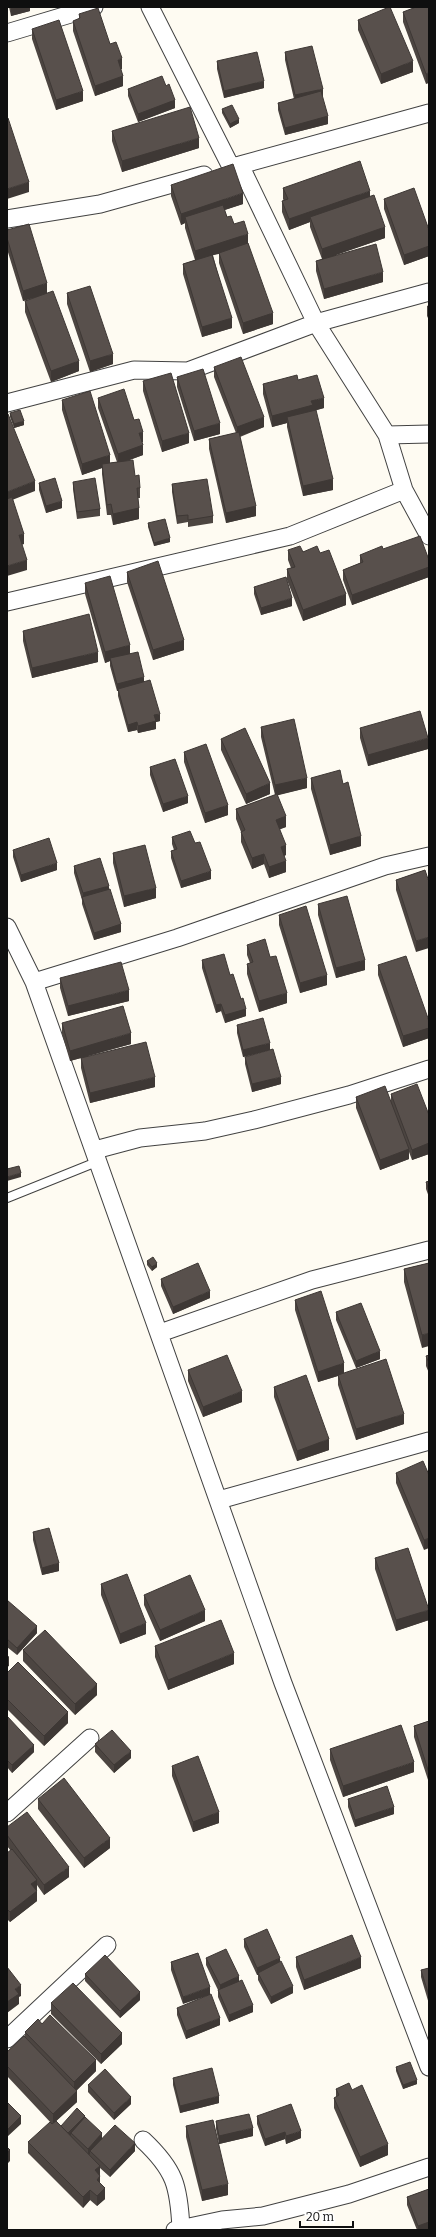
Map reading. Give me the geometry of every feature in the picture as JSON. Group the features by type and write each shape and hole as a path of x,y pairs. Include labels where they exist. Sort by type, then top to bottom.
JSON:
{"street":[{"path":"7,33 94,7"},
{"path":"150,7 236,166 316,323 387,435 404,490 429,536"},
{"path":"7,219 100,204 429,113"},
{"path":"7,403 134,370 188,371 316,323 429,292"},
{"path":"387,435 429,434"},
{"path":"7,602 290,536 404,490"},
{"path":"34,982 177,938 385,866 429,856"},
{"path":"7,927 34,982 160,1332 283,1683 429,2067"},
{"path":"97,1156 140,1138 205,1131 254,1120 349,1095 429,1069"},
{"path":"160,1332 312,1280 429,1250"},
{"path":"219,1500 429,1441"},
{"path":"7,1813 90,1738"},
{"path":"7,2040 107,1945"},
{"path":"143,2140 157,2153 172,2173 180,2197 178,2229 222,2220 266,2223 429,2167"}],"lane":[{"path":"7,1198 97,1156"}],"building":[{"path":"389,7 413,61 381,74 358,20"},
{"path":"416,7 429,7 429,72 426,74 403,12"},
{"path":"98,8 110,44 116,42 122,58 118,60 123,76 95,86 73,21 80,18 79,14"},
{"path":"59,20 83,91 56,100 32,29"},
{"path":"312,46 323,89 295,95 285,52"},
{"path":"257,52 264,81 224,91 217,61"},
{"path":"162,76 166,86 169,84 175,100 138,114 128,89"},
{"path":"321,91 328,116 285,128 278,103"},
{"path":"232,105 239,119 230,124 222,109"},
{"path":"190,107 199,138 122,161 112,131"},
{"path":"7,118 29,182 7,189"},
{"path":"360,161 370,191 289,219 282,201 288,199 283,188"},
{"path":"233,164 243,193 181,214 171,185"},
{"path":"414,188 429,230 429,246 404,255 384,199"},
{"path":"374,195 385,227 322,249 310,217"},
{"path":"223,205 227,217 231,216 234,224 244,221 248,234 195,251 185,217"},
{"path":"29,224 47,283 23,291 7,238 7,230"},
{"path":"248,243 273,313 243,323 219,253"},
{"path":"376,244 383,272 324,289 316,261"},
{"path":"212,255 232,318 202,327 183,264"},
{"path":"90,286 113,354 90,361 67,293"},
{"path":"53,291 79,361 51,371 25,301"},
{"path":"241,357 264,417 237,427 214,367"},
{"path":"203,369 220,423 194,431 177,377"},
{"path":"171,373 189,433 162,441 143,381"},
{"path":"297,375 298,380 317,375 324,398 311,401 313,405 272,416 263,384"},
{"path":"124,389 134,420 139,419 143,432 139,433 143,445 118,454 98,398"},
{"path":"90,391 110,455 82,464 62,400"},
{"path":"20,410 24,421 14,424 10,413"},
{"path":"316,410 333,479 303,486 287,417"},
{"path":"7,414 35,481 7,492"},
{"path":"239,432 256,506 226,513 209,439"},
{"path":"133,460 135,476 139,475 140,488 137,488 139,508 113,514 111,504 107,505 102,464"},
{"path":"55,478 62,501 46,506 39,483"},
{"path":"95,478 100,509 77,512 73,482"},
{"path":"207,479 213,516 188,520 188,515 177,516 172,484"},
{"path":"12,497 24,534 19,535 27,560 7,566 7,499"},
{"path":"165,519 170,538 154,543 148,523"},
{"path":"420,536 429,560 429,567 352,595 343,570 363,562 360,555 382,546 383,549"},
{"path":"300,546 303,552 317,546 320,553 329,550 346,594 303,610 287,569 295,567 288,550"},
{"path":"158,561 184,640 153,650 127,572"},
{"path":"110,576 130,645 105,652 85,583"},
{"path":"286,577 292,598 261,608 254,587"},
{"path":"89,614 98,652 32,668 23,631"},
{"path":"138,652 144,677 117,684 110,658"},
{"path":"150,680 160,714 154,715 156,721 138,726 137,722 128,725 118,689"},
{"path":"420,711 428,738 368,755 360,728"},
{"path":"294,719 307,778 275,785 261,727"},
{"path":"245,728 270,783 246,794 221,739"},
{"path":"206,744 228,805 205,813 184,752"},
{"path":"175,759 188,796 163,804 150,767"},
{"path":"340,770 343,784 348,782 361,836 330,845 311,778"},
{"path":"277,794 286,816 276,820 286,845 281,847 286,861 269,867 264,854 252,858 241,832 245,830 236,809"},
{"path":"190,831 195,843 200,842 211,871 181,881 171,851 177,849 172,837"},
{"path":"49,838 57,863 21,875 13,850"},
{"path":"145,845 156,888 124,896 113,853"},
{"path":"100,858 109,886 83,893 74,866"},
{"path":"425,870 429,882 429,937 416,941 396,880"},
{"path":"110,889 121,924 94,933 82,897"},
{"path":"347,896 365,960 336,968 318,904"},
{"path":"306,906 327,975 300,983 279,915"},
{"path":"265,939 270,957 276,956 287,993 259,1001 247,964 253,962 247,945"},
{"path":"224,954 230,975 233,974 241,999 243,998 246,1009 225,1015 221,1004 216,1005 202,960"},
{"path":"406,956 429,1021 429,1028 403,1036 378,965"},
{"path":"121,962 129,990 68,1006 60,978"},
{"path":"123,1006 131,1033 70,1051 62,1023"},
{"path":"263,1018 270,1043 243,1050 237,1025"},
{"path":"146,1042 155,1077 90,1093 81,1058"},
{"path":"273,1049 281,1077 252,1084 245,1057"},
{"path":"417,1084 429,1115 429,1143 412,1150 391,1094"},
{"path":"385,1086 409,1149 380,1160 356,1097"},
{"path":"19,1166 21,1173 7,1177 7,1169"},
{"path":"429,1181 429,1190 426,1182"},
{"path":"153,1257 157,1263 152,1267 147,1261"},
{"path":"198,1263 210,1291 173,1307 161,1279"},
{"path":"429,1263 429,1333 422,1335 404,1269"},
{"path":"321,1291 344,1363 318,1372 295,1300"},
{"path":"361,1303 380,1351 356,1361 336,1312"},
{"path":"227,1355 242,1391 203,1407 188,1370"},
{"path":"429,1355 429,1363 426,1356"},
{"path":"386,1359 404,1414 356,1429 338,1375"},
{"path":"306,1375 329,1439 297,1451 274,1387"},
{"path":"423,1461 429,1475 429,1538 424,1540 396,1473"},
{"path":"49,1528 59,1563 42,1568 33,1532"},
{"path":"408,1548 429,1610 396,1620 375,1558"},
{"path":"127,1574 146,1623 120,1634 101,1584"},
{"path":"190,1575 205,1610 160,1630 144,1595"},
{"path":"7,1600 37,1626 17,1648 7,1639"},
{"path":"221,1620 234,1653 168,1680 155,1646"},
{"path":"45,1630 97,1684 75,1704 23,1650"},
{"path":"18,1662 68,1712 44,1736 7,1699 7,1673"},
{"path":"7,1716 34,1745 12,1765 7,1760"},
{"path":"429,1721 429,1773 414,1726"},
{"path":"401,1725 414,1762 343,1786 330,1749"},
{"path":"112,1730 131,1751 114,1765 95,1744"},
{"path":"198,1756 219,1812 193,1822 172,1766"},
{"path":"64,1778 110,1838 84,1858 38,1799"},
{"path":"387,1786 394,1807 355,1820 348,1799"},
{"path":"27,1812 69,1867 44,1885 7,1835 7,1827"},
{"path":"12,1849 37,1880 31,1884 37,1891 10,1912 7,1909 7,1853"},
{"path":"267,1929 280,1958 257,1968 244,1939"},
{"path":"352,1935 361,1957 304,1980 296,1957"},
{"path":"226,1949 239,1976 220,1985 206,1958"},
{"path":"198,1953 210,1987 183,1997 171,1962"},
{"path":"105,1955 140,1992 120,2011 85,1974"},
{"path":"281,1961 293,1986 271,1997 258,1973"},
{"path":"7,1967 21,1985 15,1989 19,1994 7,2002"},
{"path":"429,1968 429,1996 421,1970"},
{"path":"242,1980 253,2005 229,2015 218,1990"},
{"path":"73,1983 122,2033 101,2054 51,2003"},
{"path":"211,1994 220,2018 186,2031 177,2008"},
{"path":"50,2015 96,2060 74,2082 25,2032 38,2019 42,2024"},
{"path":"24,2036 77,2091 53,2114 7,2066 7,2052"},
{"path":"410,2062 417,2080 403,2085 396,2067"},
{"path":"212,2068 219,2096 180,2106 173,2078"},
{"path":"105,2069 131,2097 114,2113 88,2085"},
{"path":"349,2083 352,2090 362,2085 388,2144 360,2157 334,2098 339,2095 336,2089"},
{"path":"7,2102 21,2116 7,2130"},
{"path":"291,2104 301,2131 286,2136 285,2132 265,2139 257,2116"},
{"path":"77,2108 85,2116 68,2133 61,2126"},
{"path":"249,2114 253,2128 219,2136 216,2121"},
{"path":"85,2117 102,2133 88,2149 71,2133"},
{"path":"213,2120 228,2184 202,2190 186,2126"},
{"path":"56,2121 100,2166 95,2170 100,2176 97,2180 105,2188 97,2196 90,2190 83,2197 28,2142 50,2122 52,2124"},
{"path":"115,2125 135,2143 110,2170 90,2151"},
{"path":"429,2189 429,2222 418,2226 407,2197"}]}
